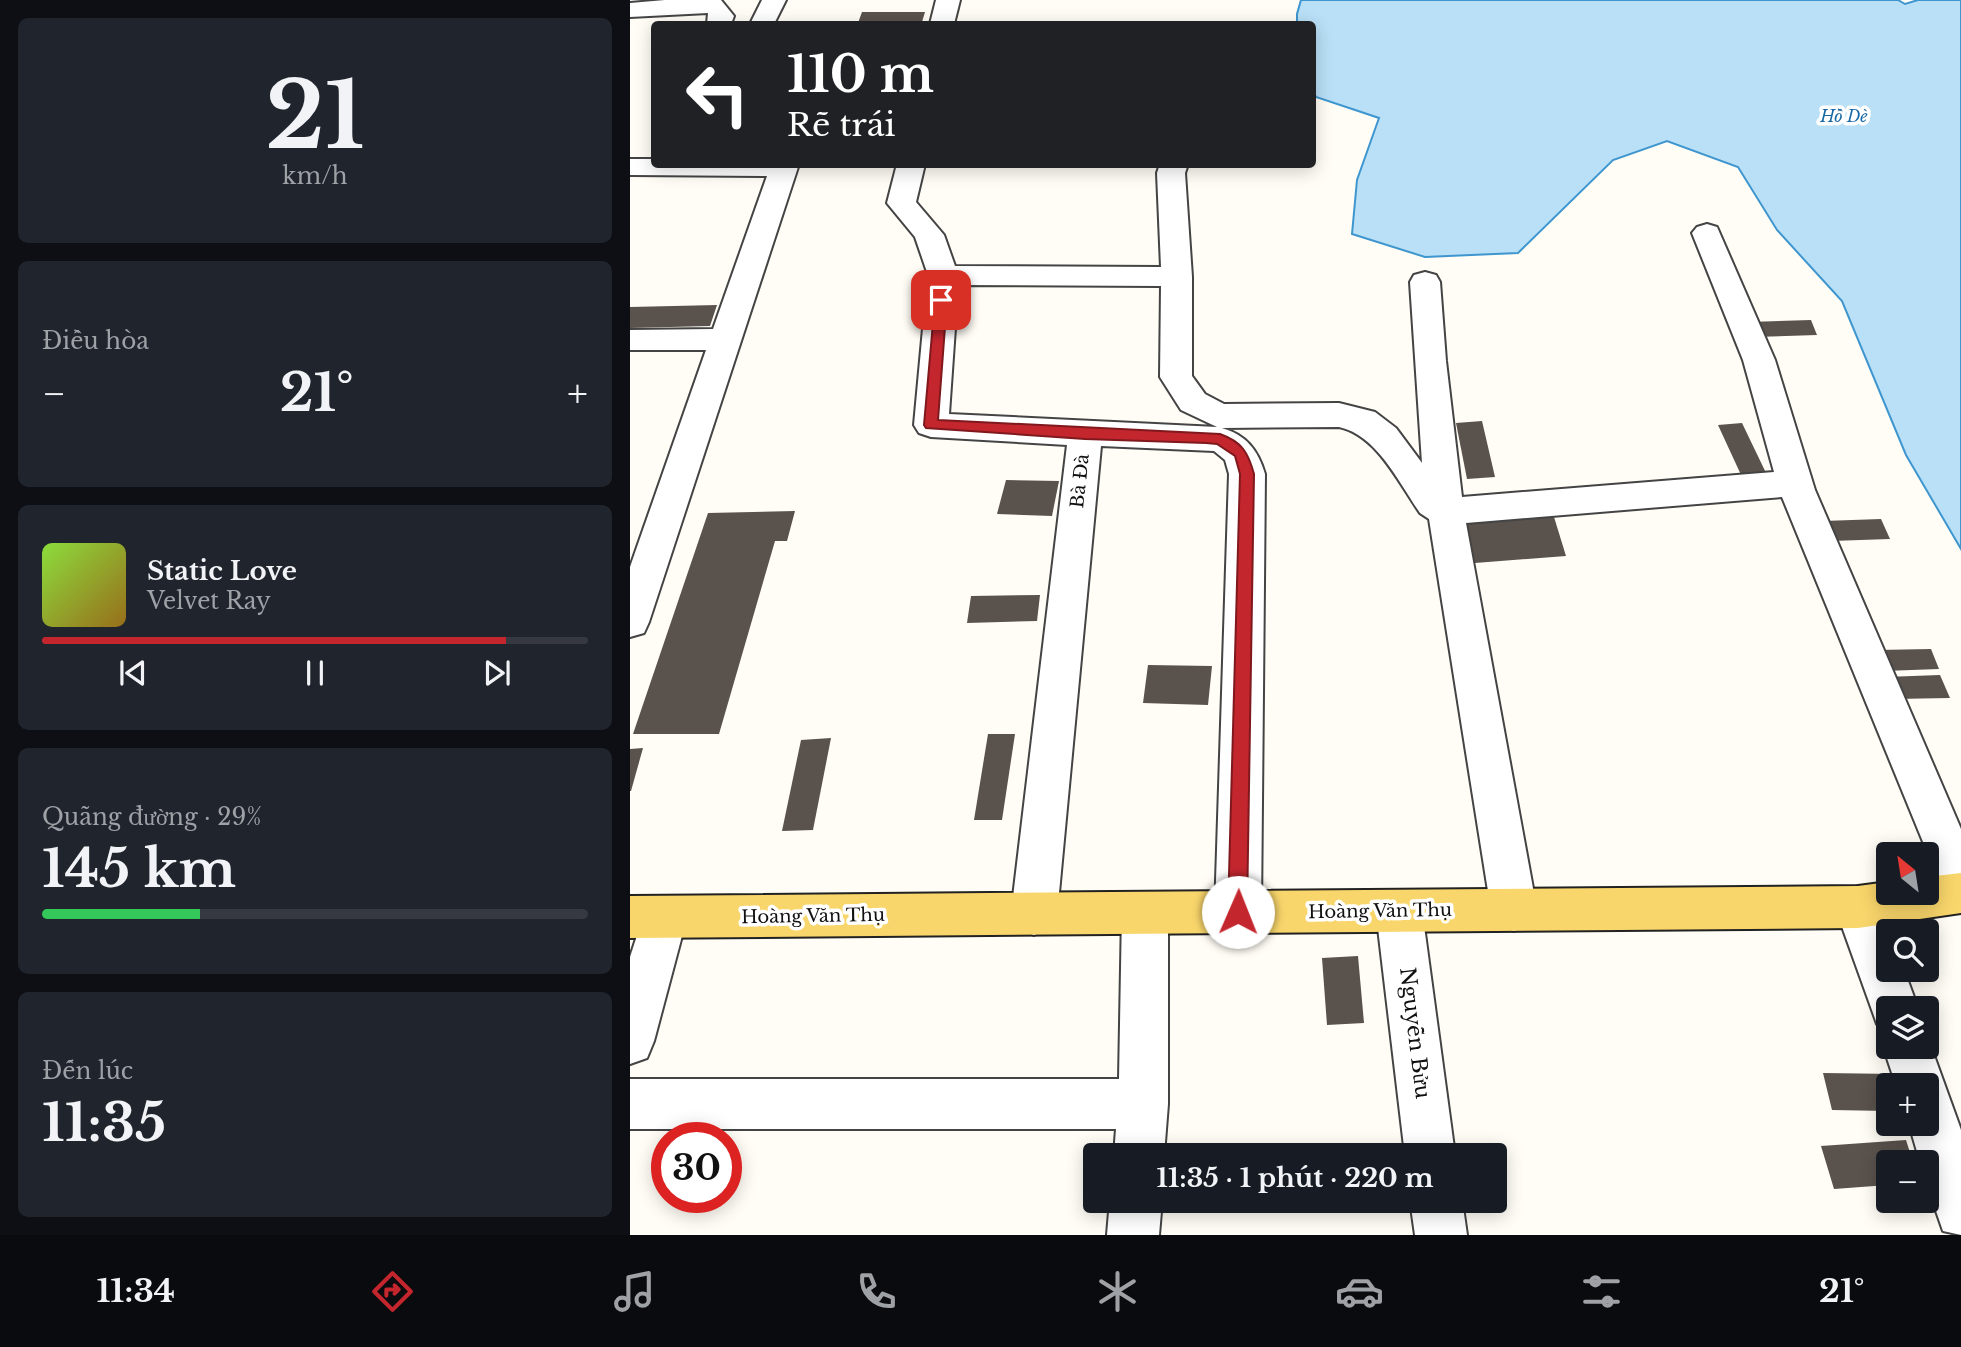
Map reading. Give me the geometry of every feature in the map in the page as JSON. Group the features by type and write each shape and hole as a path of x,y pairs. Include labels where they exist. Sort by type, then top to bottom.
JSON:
{"main road":[{"name":"Hoàng Văn Thụ","path":"647,917 1857,907 1961,893"}],"street":[{"path":"764,21 774,0"},
{"path":"943,21 948,0"},
{"path":"630,10 716,6 722,16 720,21"},
{"path":"630,167 651,167"},
{"path":"630,622 783,168"},
{"name":"Bà Đà","path":"910,168 901,203 929,235 943,275 931,425 1085,434 1034,914"},
{"path":"1173,168 1177,277 1176,377 1220,439 1234,446 1241,454 1247,474 1238,912"},
{"path":"1707,233 1759,359 1795,483 1961,881"},
{"path":"943,275 1177,277"},
{"path":"1424,282 1427,344 1444,512 1514,910"},
{"path":"630,340 727,339"},
{"path":"1085,434 1212,427 1339,415 1363,420 1384,436 1433,504 1444,512 1795,483"},
{"path":"1857,907 1890,996"},
{"name":"Nguyễn Bửu","path":"1399,911 1428,1143"},
{"path":"1140,1143 1143,1104 1145,913"},
{"path":"630,1041 647,917"},
{"path":"630,1104 1143,1104"},
{"path":"1942,1123 1961,1213"},
{"path":"1133,1235 1135,1213"},
{"path":"1438,1213 1441,1235"}],"water":[{"name":"Hồ Dè","path":"1301,0 1898,0 1905,4 1918,0 1961,0 1961,549 1906,455 1842,301 1777,230 1738,167 1667,141 1613,160 1518,253 1425,257 1352,234 1357,180 1379,118 1316,97 1316,21 1297,21"}],"building":[{"path":"862,12 925,12 922,21 859,21"},
{"path":"717,305 710,326 630,328 630,307"},
{"path":"1811,320 1817,335 1754,337 1748,322"},
{"path":"1482,421 1495,477 1467,479 1456,423"},
{"path":"1742,423 1767,475 1742,477 1718,425"},
{"path":"1006,480 1059,481 1052,516 997,514"},
{"path":"795,511 787,541 775,541 719,734 633,734 708,513"},
{"path":"1554,517 1566,556 1462,564 1453,524"},
{"path":"1881,519 1890,539 1831,541 1823,521"},
{"path":"1040,595 1037,621 967,623 971,596"},
{"path":"1931,649 1939,669 1884,671 1877,650"},
{"path":"1148,665 1212,666 1208,705 1143,703"},
{"path":"1940,675 1950,698 1894,699 1885,677"},
{"path":"988,734 1015,734 1002,820 974,820"},
{"path":"831,738 813,830 782,831 801,740"},
{"path":"643,748 631,791 630,791 630,749"},
{"path":"1358,956 1364,1023 1327,1025 1322,958"},
{"path":"1823,1073 1876,1074 1876,1111 1832,1110"},
{"path":"1906,1140 1909,1150 1876,1150 1876,1186 1834,1189 1821,1146"}],"route":[{"path":"941,300 931,425 1220,439 1234,446 1241,454 1247,474 1238,912"}]}
